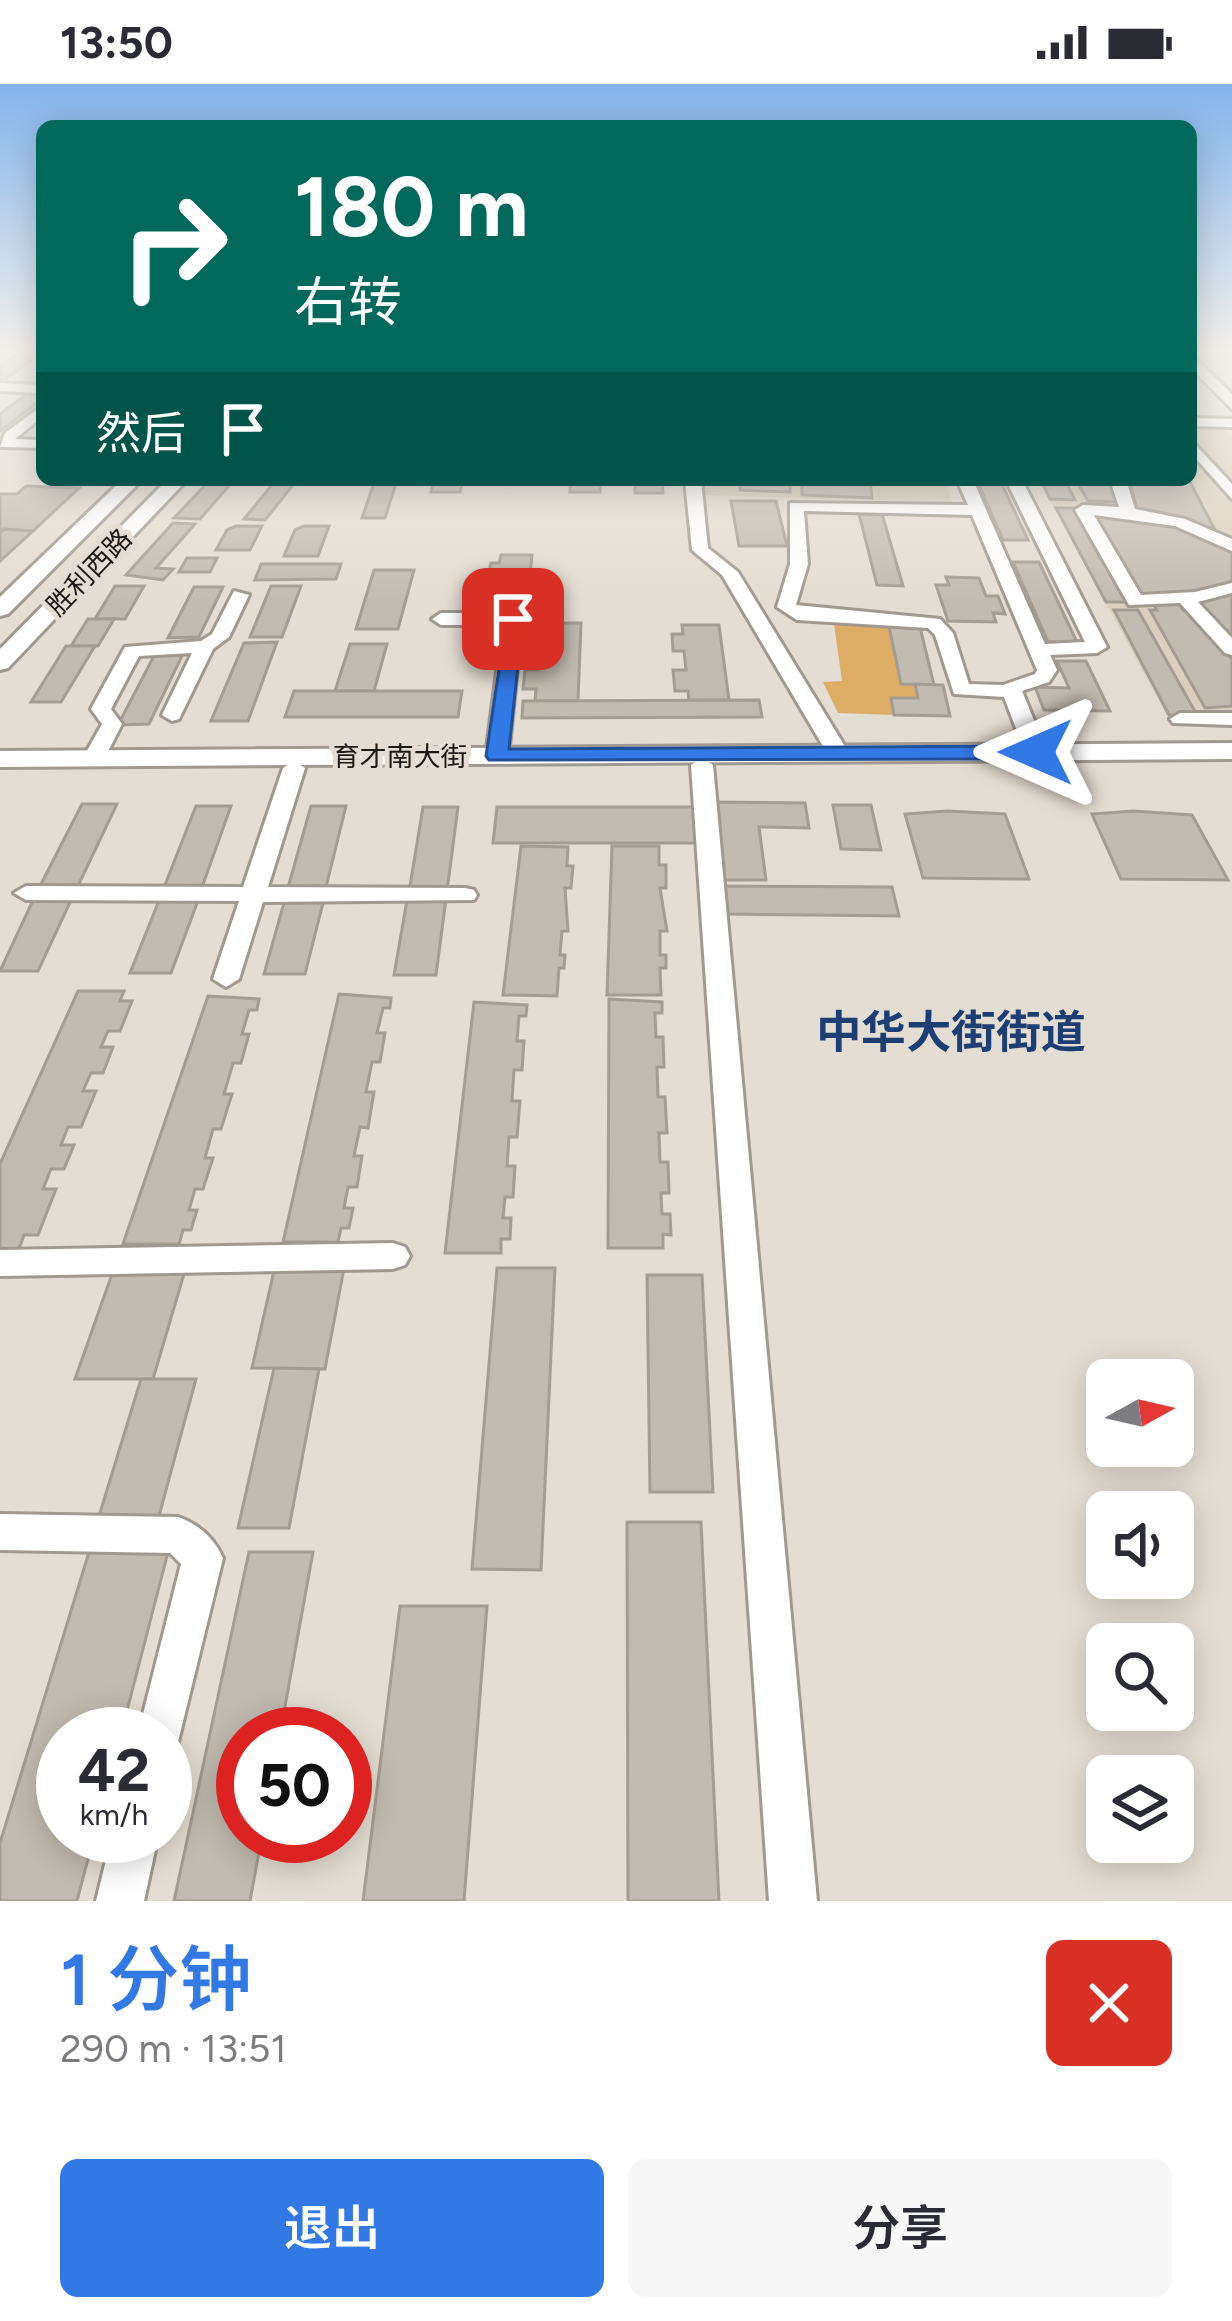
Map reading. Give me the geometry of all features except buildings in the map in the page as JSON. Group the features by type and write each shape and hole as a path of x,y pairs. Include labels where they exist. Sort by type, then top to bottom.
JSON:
{"main road":[{"name":"胜利西路","path":"0,609 128,486"},
{"name":"胜利西路","path":"0,663 172,486"},
{"name":"育才南大街","path":"0,759 1232,751"},
{"name":"育才南大街","path":"0,770 1232,762"}],"street":[{"path":"5,439 36,443"},
{"path":"1197,451 1232,494"},
{"path":"694,486 700,550 729,572 838,753"},
{"path":"968,486 978,510 1022,550 1097,647 1038,650"},
{"path":"1015,486 1038,650 1047,670 1042,678 1016,683 1012,691 1036,752"},
{"path":"1120,486 1130,514"},
{"path":"978,510 796,506 799,564 786,607 797,614 924,619 944,633 962,690 1012,691"},
{"path":"1232,545 1187,524 1083,510 1135,601 1232,589"},
{"path":"94,758 112,724 101,709 132,651 205,646 220,637 240,595"},
{"path":"1185,598 1232,649"},
{"path":"441,619 513,619 497,756"},
{"path":"172,716 205,646"},
{"path":"1180,719 1232,719"},
{"path":"702,765 793,1901"},
{"path":"226,979 294,768"},
{"path":"26,893 465,895"},
{"path":"0,1263 393,1256"},
{"path":"0,1532 178,1535 203,1558 167,1707"},
{"path":"120,1901 129,1863"}],"shaded area":[{"path":"1197,436 1229,436 1232,723 1171,723 1042,486 1197,486"},
{"path":"703,486 946,486 953,503 702,495"},
{"path":"834,624 889,626 901,683 915,684 918,698 892,698 894,715 838,713 823,682 842,681"}],"district":[{"name":"中华大街街道","path":"951,1032"}],"route":[{"path":"513,619 497,756 1036,752"}]}
